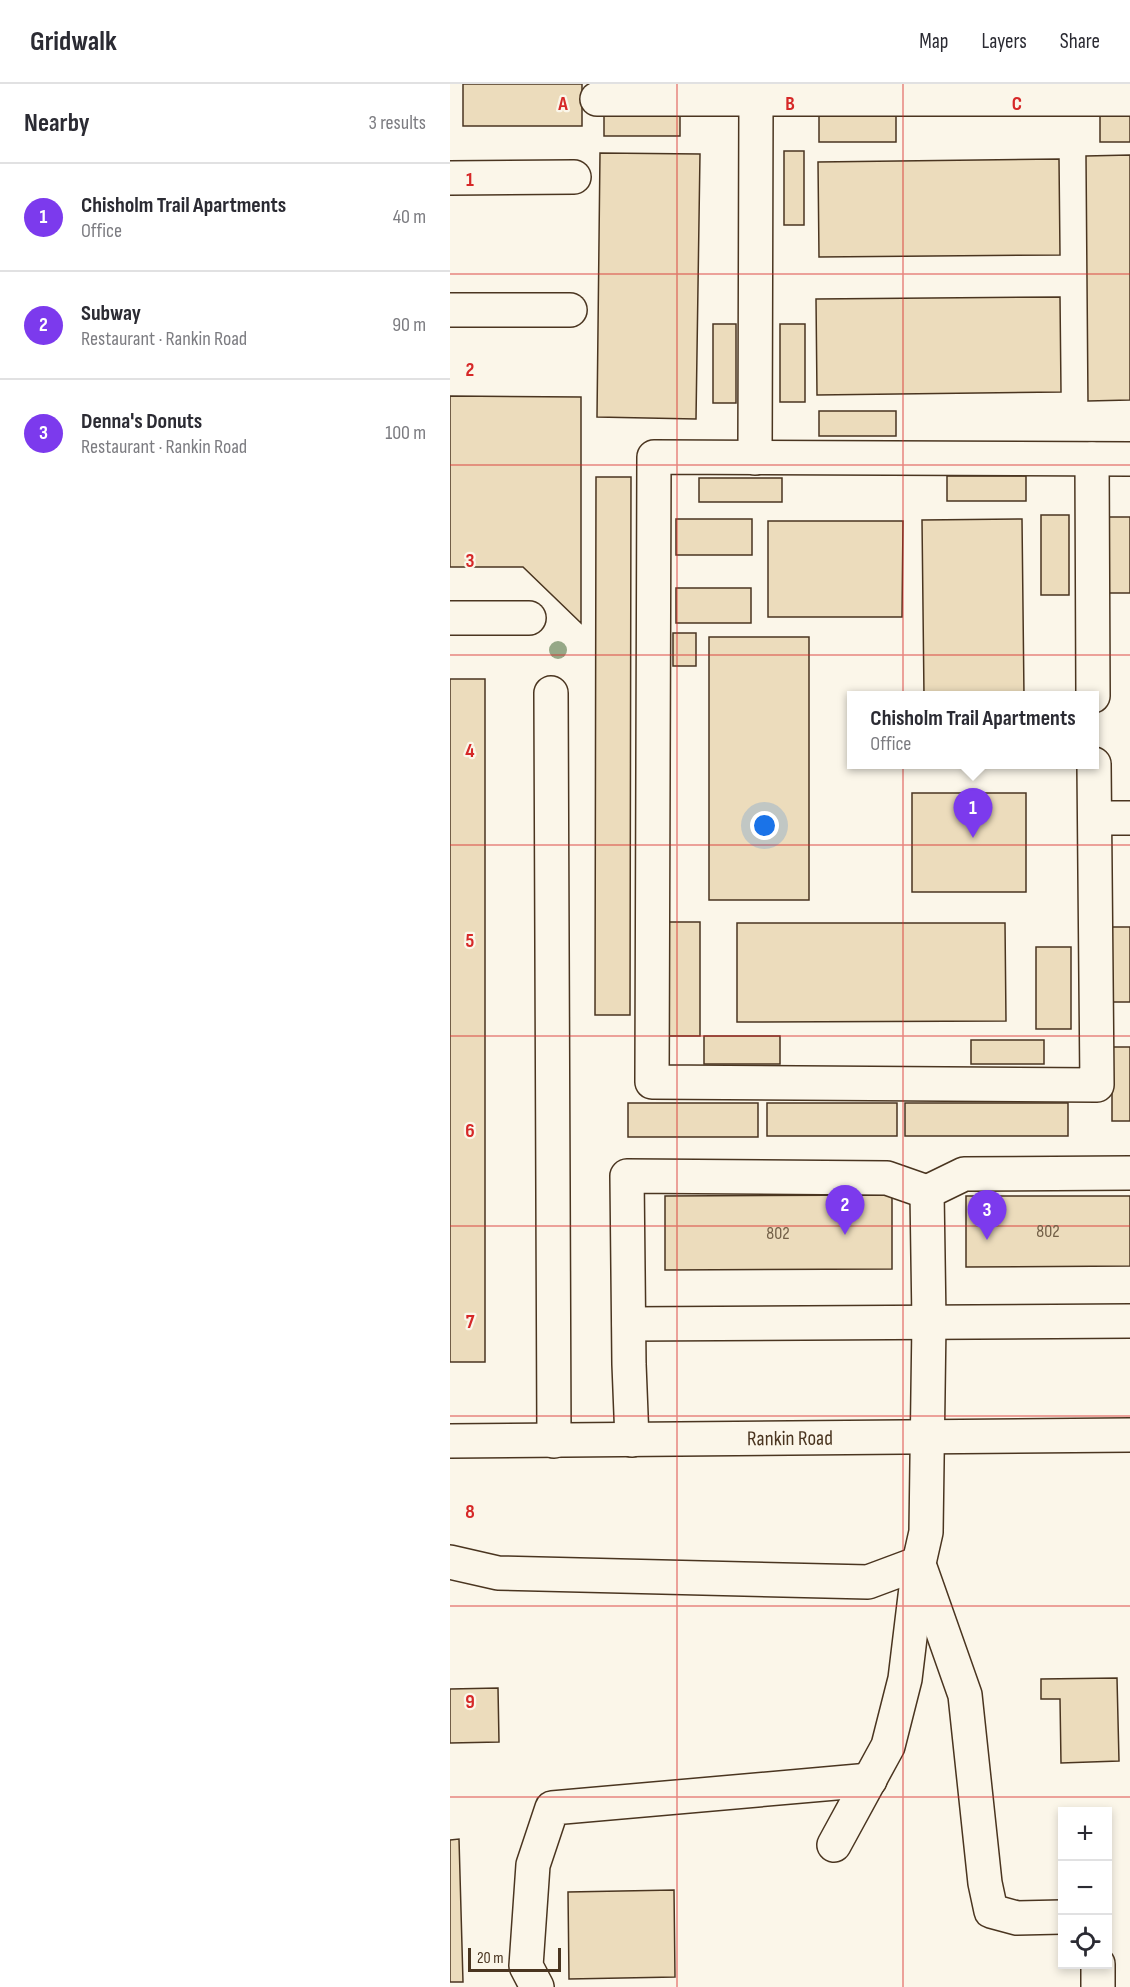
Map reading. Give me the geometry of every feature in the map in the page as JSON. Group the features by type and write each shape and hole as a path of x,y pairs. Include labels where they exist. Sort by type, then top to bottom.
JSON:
{"main road":[{"path":"597,99 1130,99"},
{"path":"755,458 756,99"},
{"path":"450,178 574,177"},
{"path":"450,310 570,310"},
{"path":"1094,769 1097,1084 652,1082 654,458 1130,459"},
{"path":"1092,459 1094,691"},
{"path":"450,618 529,618"},
{"path":"551,693 554,1441"},
{"path":"1095,818 1130,818"},
{"path":"632,1440 627,1176 887,1178 927,1192 964,1174 1130,1173"},
{"path":"834,1845 888,1746 905,1679 919,1563 926,1532 930,1322 927,1192"},
{"path":"629,1324 1130,1321"},
{"name":"Rankin Road","path":"450,1441 1130,1435"},
{"path":"450,1562 498,1573 868,1582 919,1563"},
{"path":"919,1563 964,1695 985,1883 991,1911 1017,1918 1058,1917"},
{"path":"537,1987 526,1966 533,1865 552,1808 870,1780"},
{"path":"1098,1969 1098,1987"}],"building":[{"path":"463,84 582,84 582,126 463,126"},
{"path":"604,112 680,112 680,136 604,136"},
{"path":"819,116 896,116 896,142 819,142"},
{"path":"1100,116 1130,116 1130,142 1100,142"},
{"path":"784,151 804,151 804,225 784,225"},
{"path":"600,153 700,154 696,419 597,417"},
{"path":"1130,155 1130,400 1088,401 1086,156"},
{"path":"1059,159 1060,255 819,257 818,162"},
{"path":"1060,297 1061,392 817,395 816,299"},
{"path":"713,324 736,324 736,403 713,403"},
{"path":"780,324 805,324 805,402 780,402"},
{"path":"450,396 581,397 581,623 523,567 450,567"},
{"path":"819,411 896,411 896,436 819,436"},
{"path":"947,476 1026,476 1026,501 947,501"},
{"path":"596,477 631,477 630,1015 595,1015"},
{"path":"699,478 782,478 782,502 699,502"},
{"path":"1041,515 1069,515 1069,595 1041,595"},
{"path":"1108,517 1130,517 1130,593 1108,593"},
{"path":"676,519 752,519 752,555 676,555"},
{"path":"1022,519 1024,691 924,691 922,520"},
{"path":"768,521 903,521 902,617 768,617"},
{"path":"676,588 751,588 751,623 676,623"},
{"path":"673,633 696,633 696,666 673,666"},
{"path":"709,637 809,637 809,900 709,900"},
{"path":"450,679 485,679 485,1362 450,1362"},
{"path":"912,793 1026,793 1026,892 912,892"},
{"path":"666,922 700,922 700,1036 666,1036"},
{"path":"737,923 1005,923 1006,1021 737,1022"},
{"path":"1109,927 1130,927 1130,1002 1109,1002"},
{"path":"1036,947 1071,947 1071,1029 1036,1029"},
{"path":"704,1036 780,1036 780,1064 704,1064"},
{"path":"971,1040 1044,1040 1044,1064 971,1064"},
{"path":"1112,1047 1130,1047 1130,1121 1112,1121"},
{"path":"628,1103 758,1103 758,1137 628,1137"},
{"path":"767,1103 897,1103 897,1136 767,1136"},
{"path":"905,1103 1068,1103 1068,1136 905,1136"},
{"path":"892,1195 892,1269 665,1270 665,1196"},
{"path":"966,1196 1130,1196 1130,1266 966,1267"},
{"path":"1117,1678 1119,1761 1061,1763 1060,1699 1041,1699 1041,1679"},
{"path":"498,1688 499,1742 450,1743 450,1689"},
{"path":"459,1839 463,1982 450,1982 450,1840"},
{"path":"674,1890 675,1977 569,1979 568,1892"}],"place":[{"name":"Chisholm Trail Apartments","path":"973,838"},
{"name":"Subway","path":"845,1235"},
{"name":"Denna's Donuts","path":"987,1240"}]}
